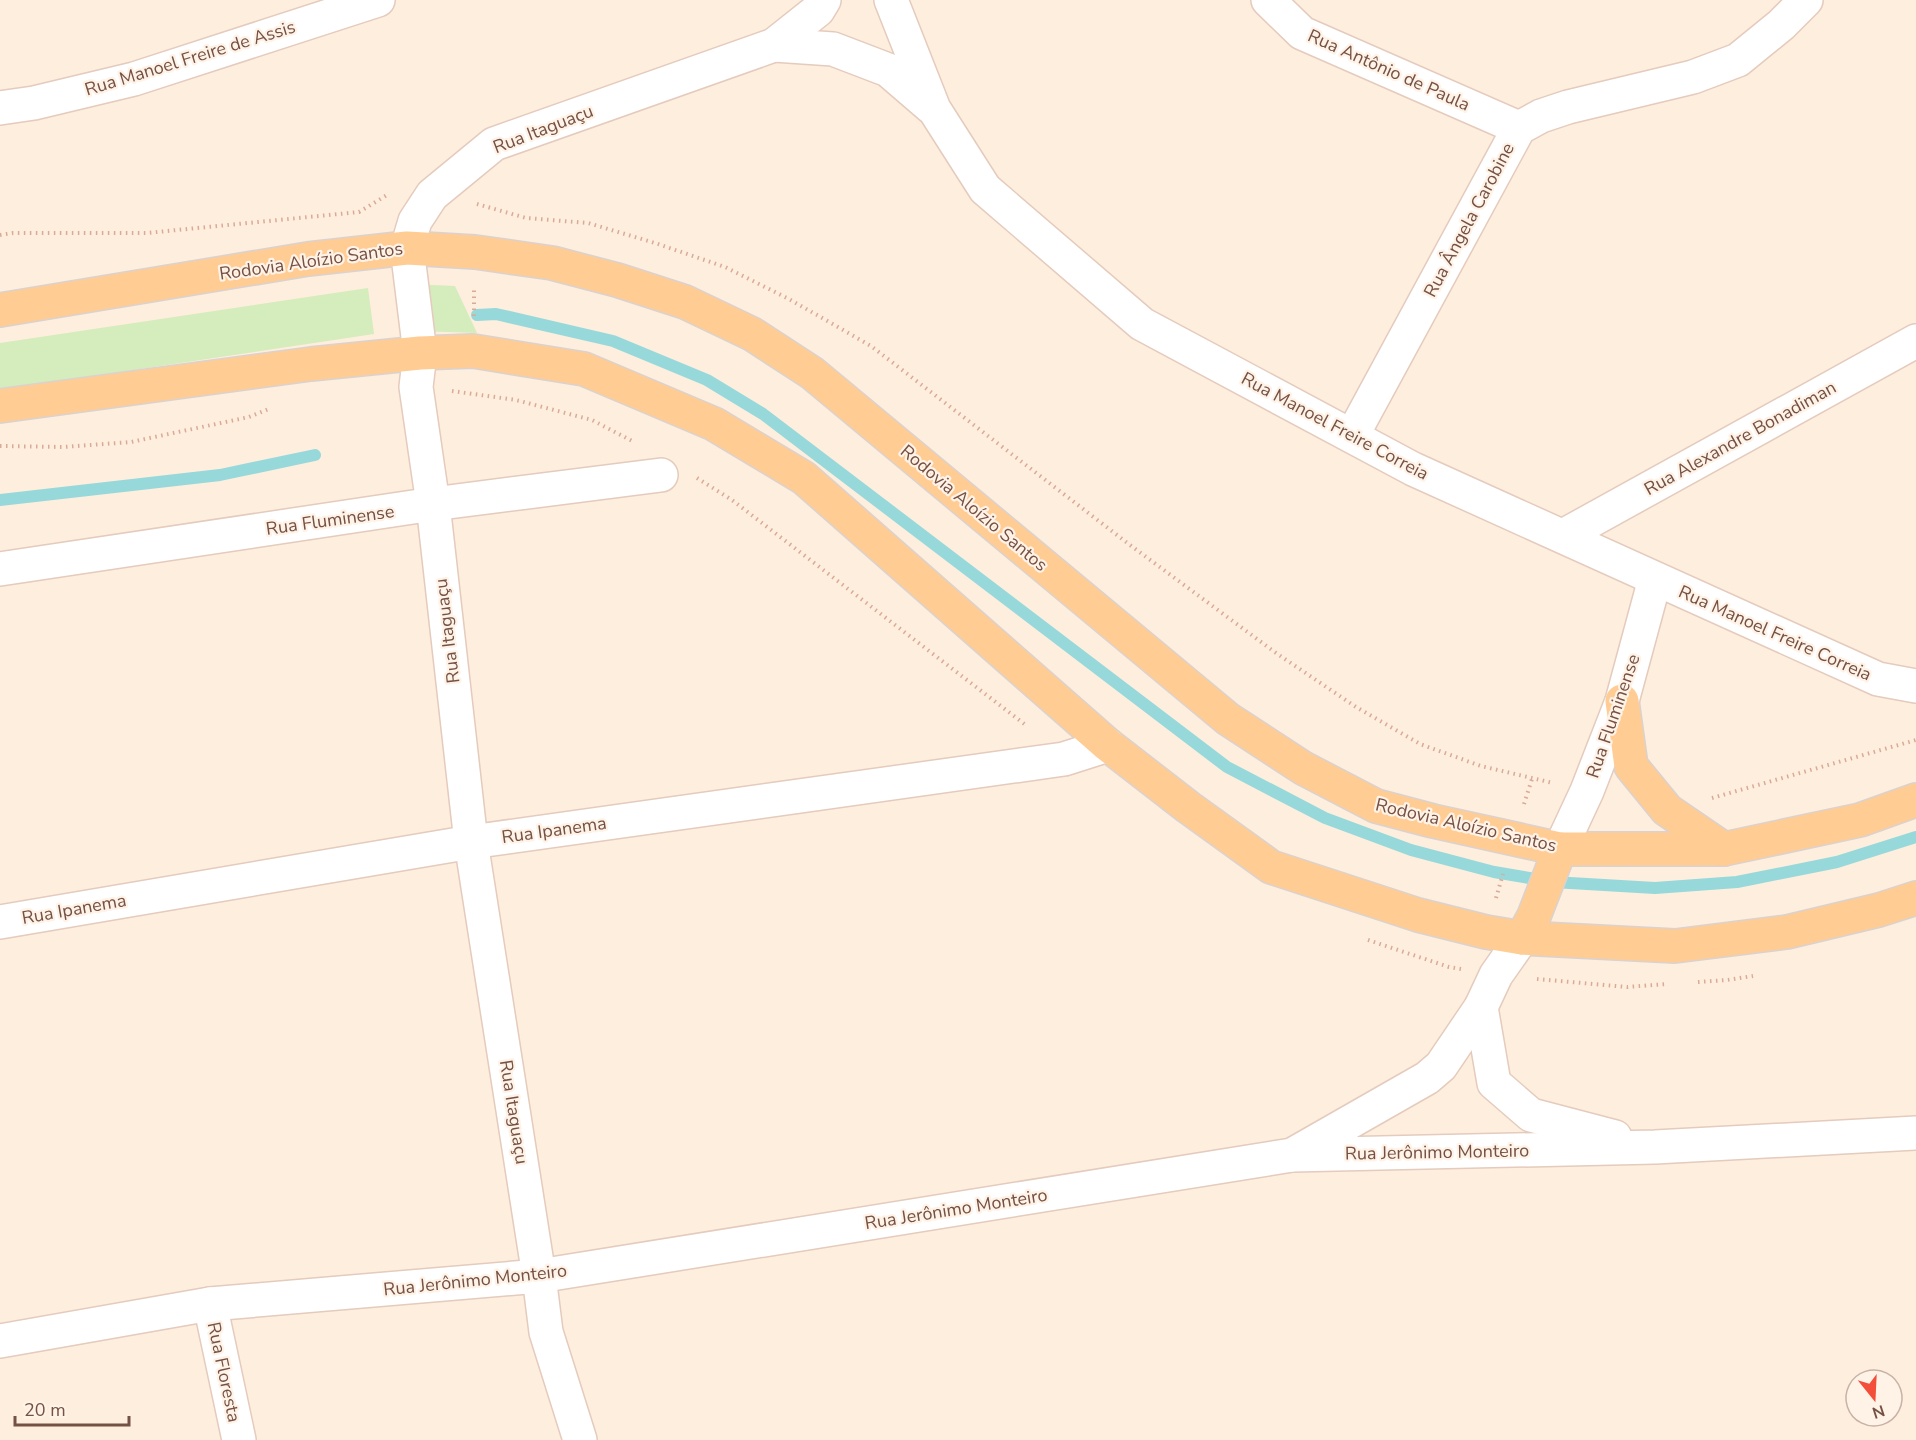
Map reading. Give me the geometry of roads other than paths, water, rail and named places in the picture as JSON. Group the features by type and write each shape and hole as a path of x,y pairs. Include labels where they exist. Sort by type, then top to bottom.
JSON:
{"main road":[{"name":"Rodovia Aloízio Santos","path":"0,310 308,259 407,248 475,252 552,263 618,280 685,303 752,334 812,373 1228,719 1294,762 1376,806 1433,821 1556,860 1724,849 1860,820 1916,800"},
{"path":"0,406 311,364 420,353 473,351 584,369 714,424 804,478 1108,745 1271,867 1418,915 1486,932 1528,927 1675,946 1787,932 1879,910 1916,898"},
{"path":"1622,700 1631,766 1667,810 1724,849"},
{"path":"1528,927 1556,860"}],"street":[{"name":"Rua Manoel Freire de Assis","path":"0,108 34,103 134,79 378,0"},
{"name":"Rua Itaguaçu","path":"580,1440 546,1332 471,842 433,504 416,387 420,353 407,248 415,221 432,195 494,144 774,45 819,10 824,0"},
{"name":"Rua Manoel Freire Correia","path":"891,0 934,109 985,189 1142,324 1413,469 1878,680 1916,686"},
{"name":"Rua Antônio de Paula","path":"1268,0 1302,33 1519,128"},
{"name":"Rua Ângela Carobine","path":"1352,436 1519,128 1541,116 1568,107 1693,77 1738,60 1781,25 1806,0"},
{"name":"Rua Itaguaçu","path":"774,45 833,48 888,70 934,109"},
{"name":"Rua Alexandre Bonadiman","path":"1563,536 1916,341"},
{"name":"Rua Fluminense","path":"0,568 433,504 677,475"},
{"name":"Rua Fluminense","path":"1556,860 1587,791 1622,700 1655,579"},
{"name":"Rua Ipanema","path":"0,922 471,842 1069,758 1108,745"},
{"path":"1292,1155 1427,1078 1441,1065 1481,1007 1496,975 1528,927"},
{"path":"1481,1007 1494,1083 1531,1114 1655,1147"},
{"name":"Rua Jerônimo Monteiro","path":"0,1341 210,1304 539,1276 1292,1155 1655,1147 1916,1133"},
{"name":"Rua Floresta","path":"210,1304 239,1440"}],"waterway":[{"path":"477,315 496,314 613,341 707,380 763,414 1227,767 1325,818 1411,850 1494,872 1553,882 1655,888 1737,882 1837,862 1916,837"},
{"path":"0,500 220,475 315,455"}]}
